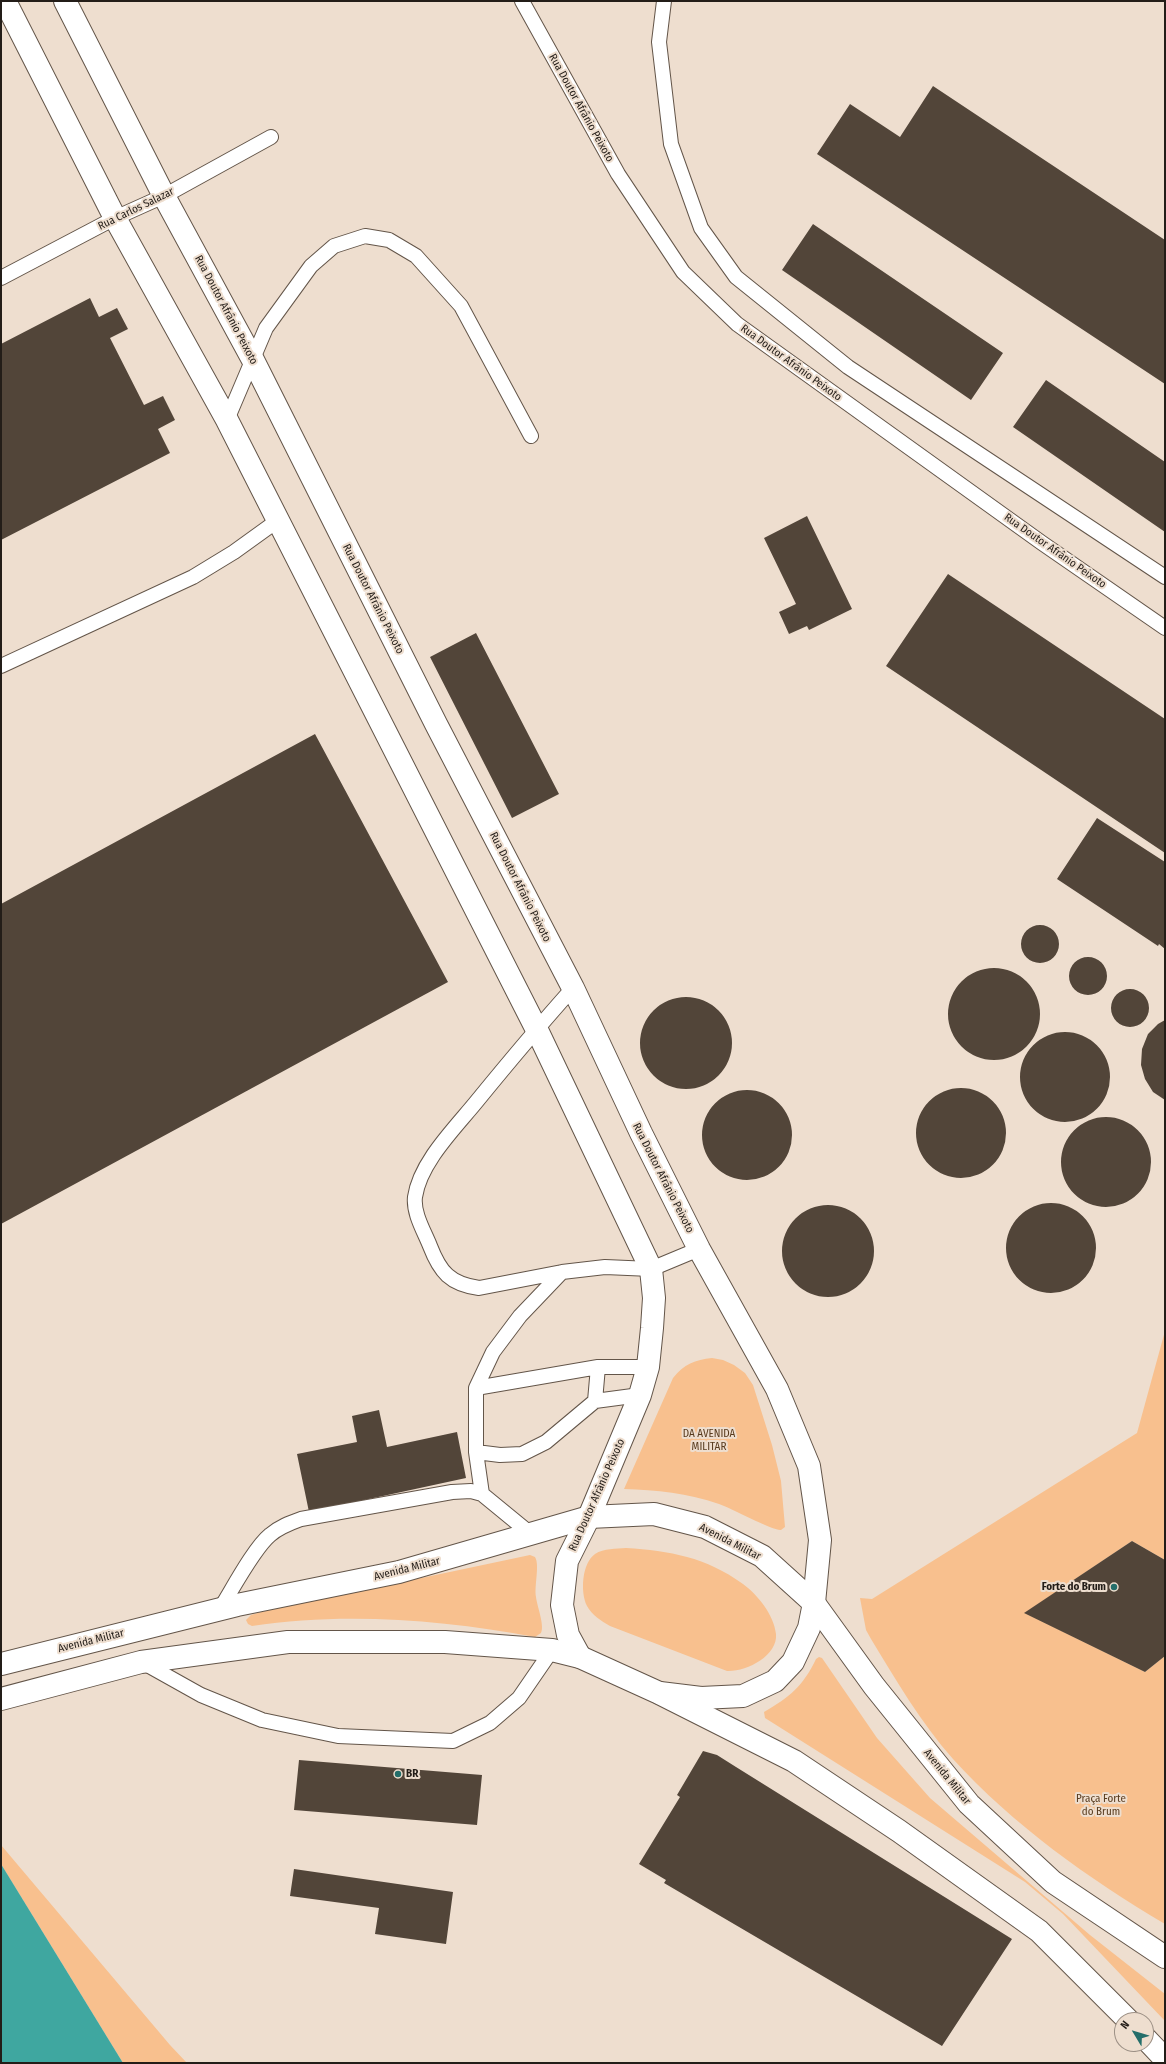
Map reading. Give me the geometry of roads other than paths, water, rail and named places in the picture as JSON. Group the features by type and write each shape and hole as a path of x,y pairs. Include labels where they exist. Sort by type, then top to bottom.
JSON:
{"street":[{"name":"Rua Doutor Afrânio Peixoto","path":"5,1 115,218 227,420 536,1028 651,1269 654,1298 648,1367 640,1395 589,1517 567,1562 562,1605 568,1635 580,1657"},
{"name":"Rua Doutor Afrânio Peixoto","path":"65,1 164,196 253,360 436,724 573,988 641,1133 699,1249 778,1389 809,1466 820,1540 814,1603 809,1628 793,1662 775,1681 743,1696 701,1698 657,1692"},
{"name":"Avenida Militar","path":"1,1664 220,1610 399,1572 532,1535 589,1517 654,1514 705,1527 762,1556 814,1603 874,1686 969,1804 1053,1882 1165,1958"},
{"path":"1,1699 141,1662 288,1642 445,1642 552,1650 580,1657 657,1692 794,1761 899,1831 1039,1931 1120,2012"},
{"path":"1154,2047 1165,2059"}],"lane":[{"name":"Rua Doutor Afrânio Peixoto","path":"522,1 618,174 683,272 737,324 1036,538 1165,628"},
{"path":"664,1 659,42 671,144 701,228 736,277 848,367 1165,577"},
{"name":"Rua Carlos Salazar","path":"1,278 115,218 164,196 271,138"},
{"path":"227,420 266,328 311,266 334,246 365,236 389,240 416,256 461,306 531,436"},
{"path":"1,666 193,577 234,552 277,521"},
{"path":"573,988 536,1028 433,1155 418,1186 415,1197 416,1211 437,1263 446,1276 465,1286 479,1288 562,1272 605,1267 651,1269 699,1249"},
{"path":"482,1494 476,1452 476,1388 493,1352 520,1316 562,1272"},
{"path":"476,1388 598,1368 648,1367"},
{"path":"595,1401 598,1368"},
{"path":"476,1452 500,1455 522,1454 546,1442 595,1401 640,1395"},
{"path":"220,1610 261,1545 269,1535 282,1526 300,1519 452,1492 471,1491 482,1494 532,1535"},
{"path":"141,1662 201,1695 262,1720 338,1736 453,1741 490,1723 519,1698 552,1650"}],"water":[{"path":"1,1864 123,2063 1,2063"}],"place":[{"name":"Forte do Brum","path":"1114,1587"},
{"name":"BR","path":"398,1774"}],"park label":[{"name":"DA AVENIDA MILITAR","path":"709,1440"},
{"name":"Praça Forte do Brum","path":"1101,1805"}]}
